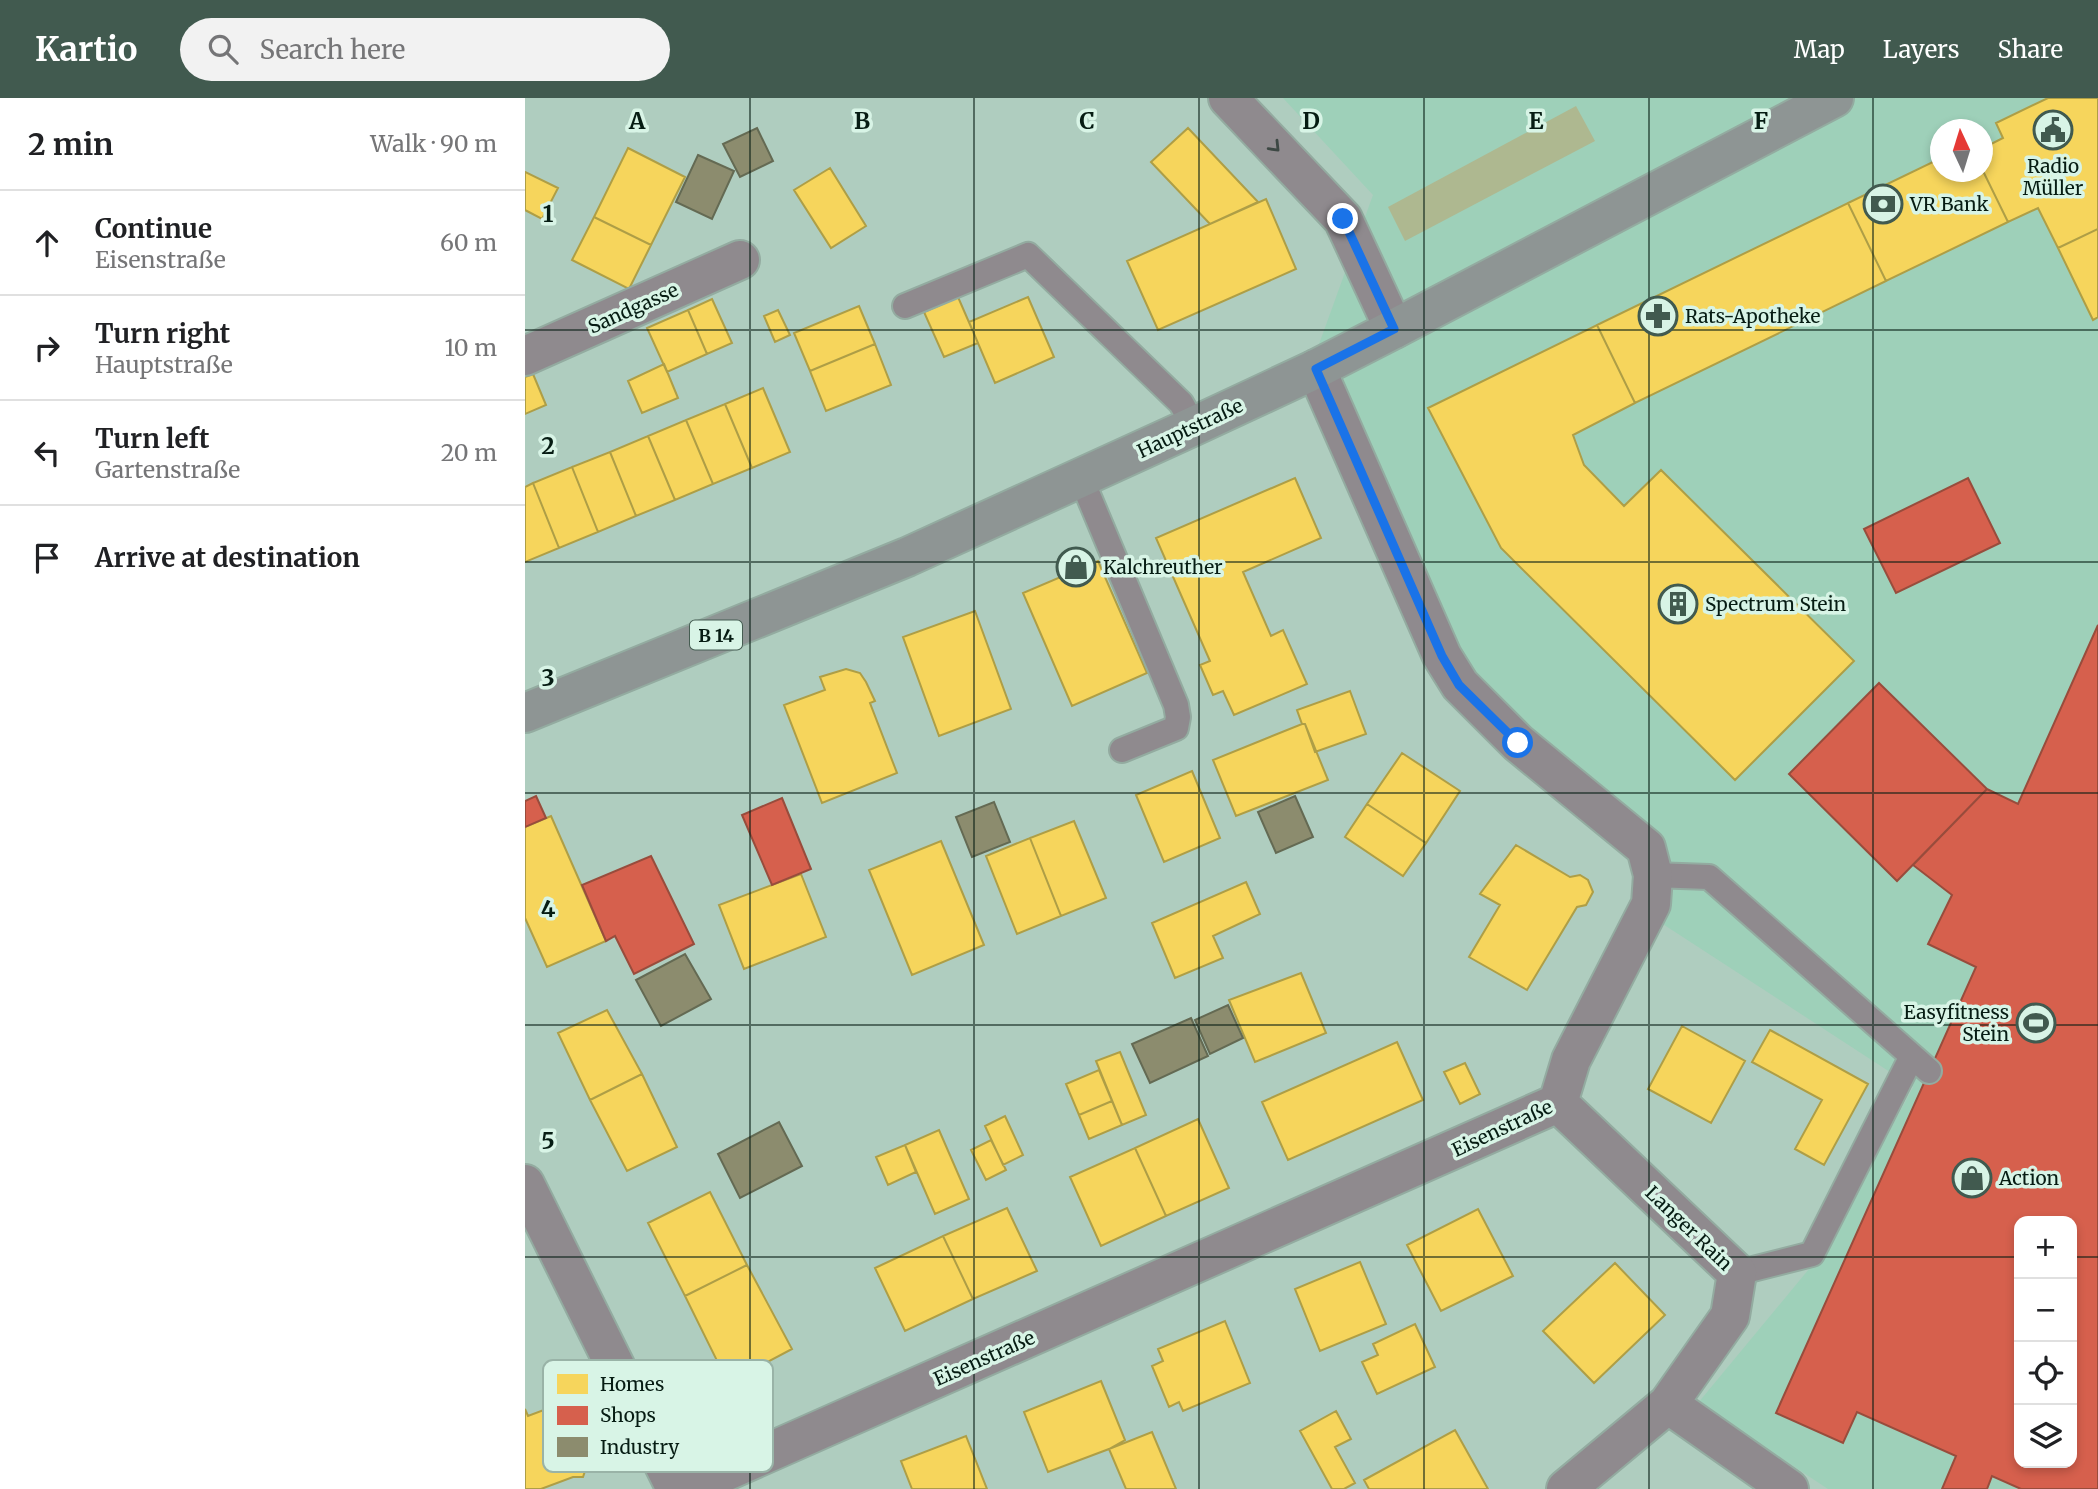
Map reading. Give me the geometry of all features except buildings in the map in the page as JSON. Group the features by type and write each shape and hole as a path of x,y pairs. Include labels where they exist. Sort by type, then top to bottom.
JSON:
{"main road":[{"name":"Hauptstraße","path":"525,713 907,557 1316,369 1828,100"}],"street":[{"path":"1227,98 1343,219 1394,329"},
{"name":"Sandgasse","path":"525,356 740,260"},
{"name":"Eisenstraße","path":"773,1451 1558,1104 1571,1060 1651,904 1653,875 1646,848 1518,743 1459,685 1442,656 1316,369"},
{"name":"Langer Rain","path":"1558,1104 1737,1273 1730,1316 1668,1404 1566,1489"},
{"path":"525,1184 612,1360"},
{"path":"1668,1404 1789,1489"},
{"path":"668,1472 676,1489"},
{"name":"Eisenstraße","path":"687,1489 725,1472"}],"lane":[{"path":"905,306 1028,255 1181,403 1194,426"},
{"path":"1080,478 1176,705 1178,717 1176,728 1122,750"},
{"path":"1653,875 1709,877 1920,1064 1812,1254 1737,1273"}],"shaded area":[{"path":"1283,98 2098,98 2098,1489 1828,1489 1698,1403 1828,1246 1913,1087 1652,917 1637,842 1444,665 1314,358 1373,195"},
{"path":"1576,106 1595,141 1405,241 1388,207"}],"place":[{"name":"Radio Müller","path":"2053,130"},
{"name":"VR Bank","path":"1883,204"},
{"name":"Rats-Apotheke","path":"1658,316"},
{"name":"Kalchreuther","path":"1076,567"},
{"name":"Spectrum Stein","path":"1678,604"},
{"name":"Easyfitness Stein","path":"2036,1023"},
{"name":"Action","path":"1972,1178"}],"route":[{"path":"1343,219 1394,329 1316,369 1442,656 1459,685 1518,743"}]}
